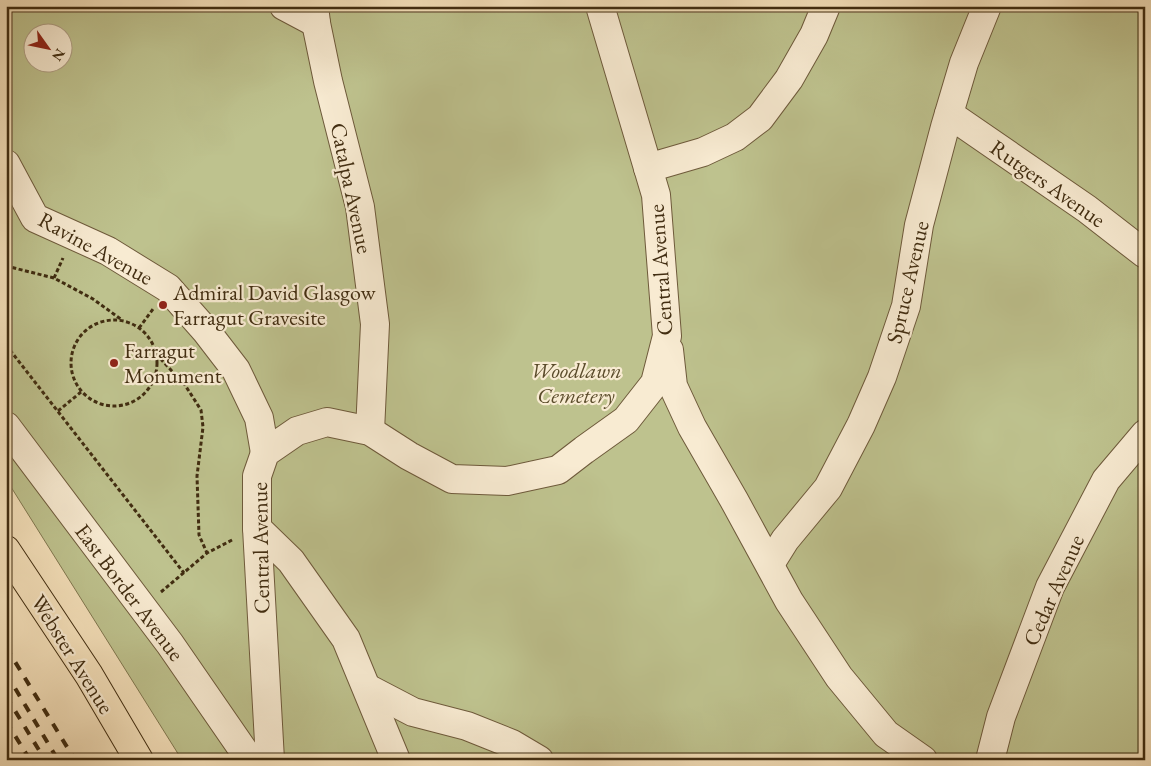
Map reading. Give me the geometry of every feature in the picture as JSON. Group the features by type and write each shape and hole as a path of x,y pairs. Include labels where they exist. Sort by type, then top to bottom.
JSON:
{"main road":[{"name":"Webster Avenue","path":"6,550 74,651 139,760"}],"lane":[{"path":"284,6 315,15"},
{"name":"Central Avenue","path":"270,760 257,528 257,476 265,453 297,432 327,422 370,431 409,456 452,479 507,481 558,470 626,420 655,383 668,336 656,195 600,6"},
{"path":"648,168 702,152 735,137 760,118 789,79 814,35 826,6"},
{"name":"Spruce Avenue","path":"770,564 785,540 828,488 861,425 882,377 906,306 919,225 949,114 964,64 987,6"},
{"name":"Catalpa Avenue","path":"315,15 328,81 360,207 375,324 370,431"},
{"name":"Rutgers Avenue","path":"949,114 1087,209 1145,254"},
{"name":"Ravine Avenue","path":"6,164 35,218 108,251 168,288 206,331 236,370 259,418 265,453"},
{"path":"6,211 35,218"},
{"path":"668,336 673,386 692,426 789,601 838,677 886,734 923,760"},
{"name":"East Border Avenue","path":"6,426 170,644 250,760"},
{"name":"Cedar Avenue","path":"990,760 1001,717 1050,587 1106,480 1145,434"},
{"path":"257,528 291,561 346,639 396,760"},
{"path":"366,688 413,712 467,726 512,744 539,760"}],"path":[{"path":"6,266 54,278 93,299 123,321 140,328 147,335 153,344 156,354 157,368 153,382 145,394 133,402 119,407 105,406 92,401 81,392 74,381 70,368 71,354 76,341 85,331 96,324 109,320 123,321"},
{"path":"6,345 184,573"},
{"path":"156,354 185,385 201,410 203,427 197,484 200,535 207,553"},
{"path":"58,411 81,392"},
{"path":"161,592 207,553 257,528"}],"green space":[{"name":"Woodlawn Cemetery","path":"6,6 1145,6 1145,760 182,760 6,479"}],"railway":[{"path":"6,647 75,760"},
{"path":"6,673 58,760"},
{"path":"6,696 45,760"},
{"path":"6,721 30,760"}],"place":[{"name":"Admiral David Glasgow Farragut Gravesite","path":"163,305"},
{"name":"Farragut Monument","path":"114,363"}]}
